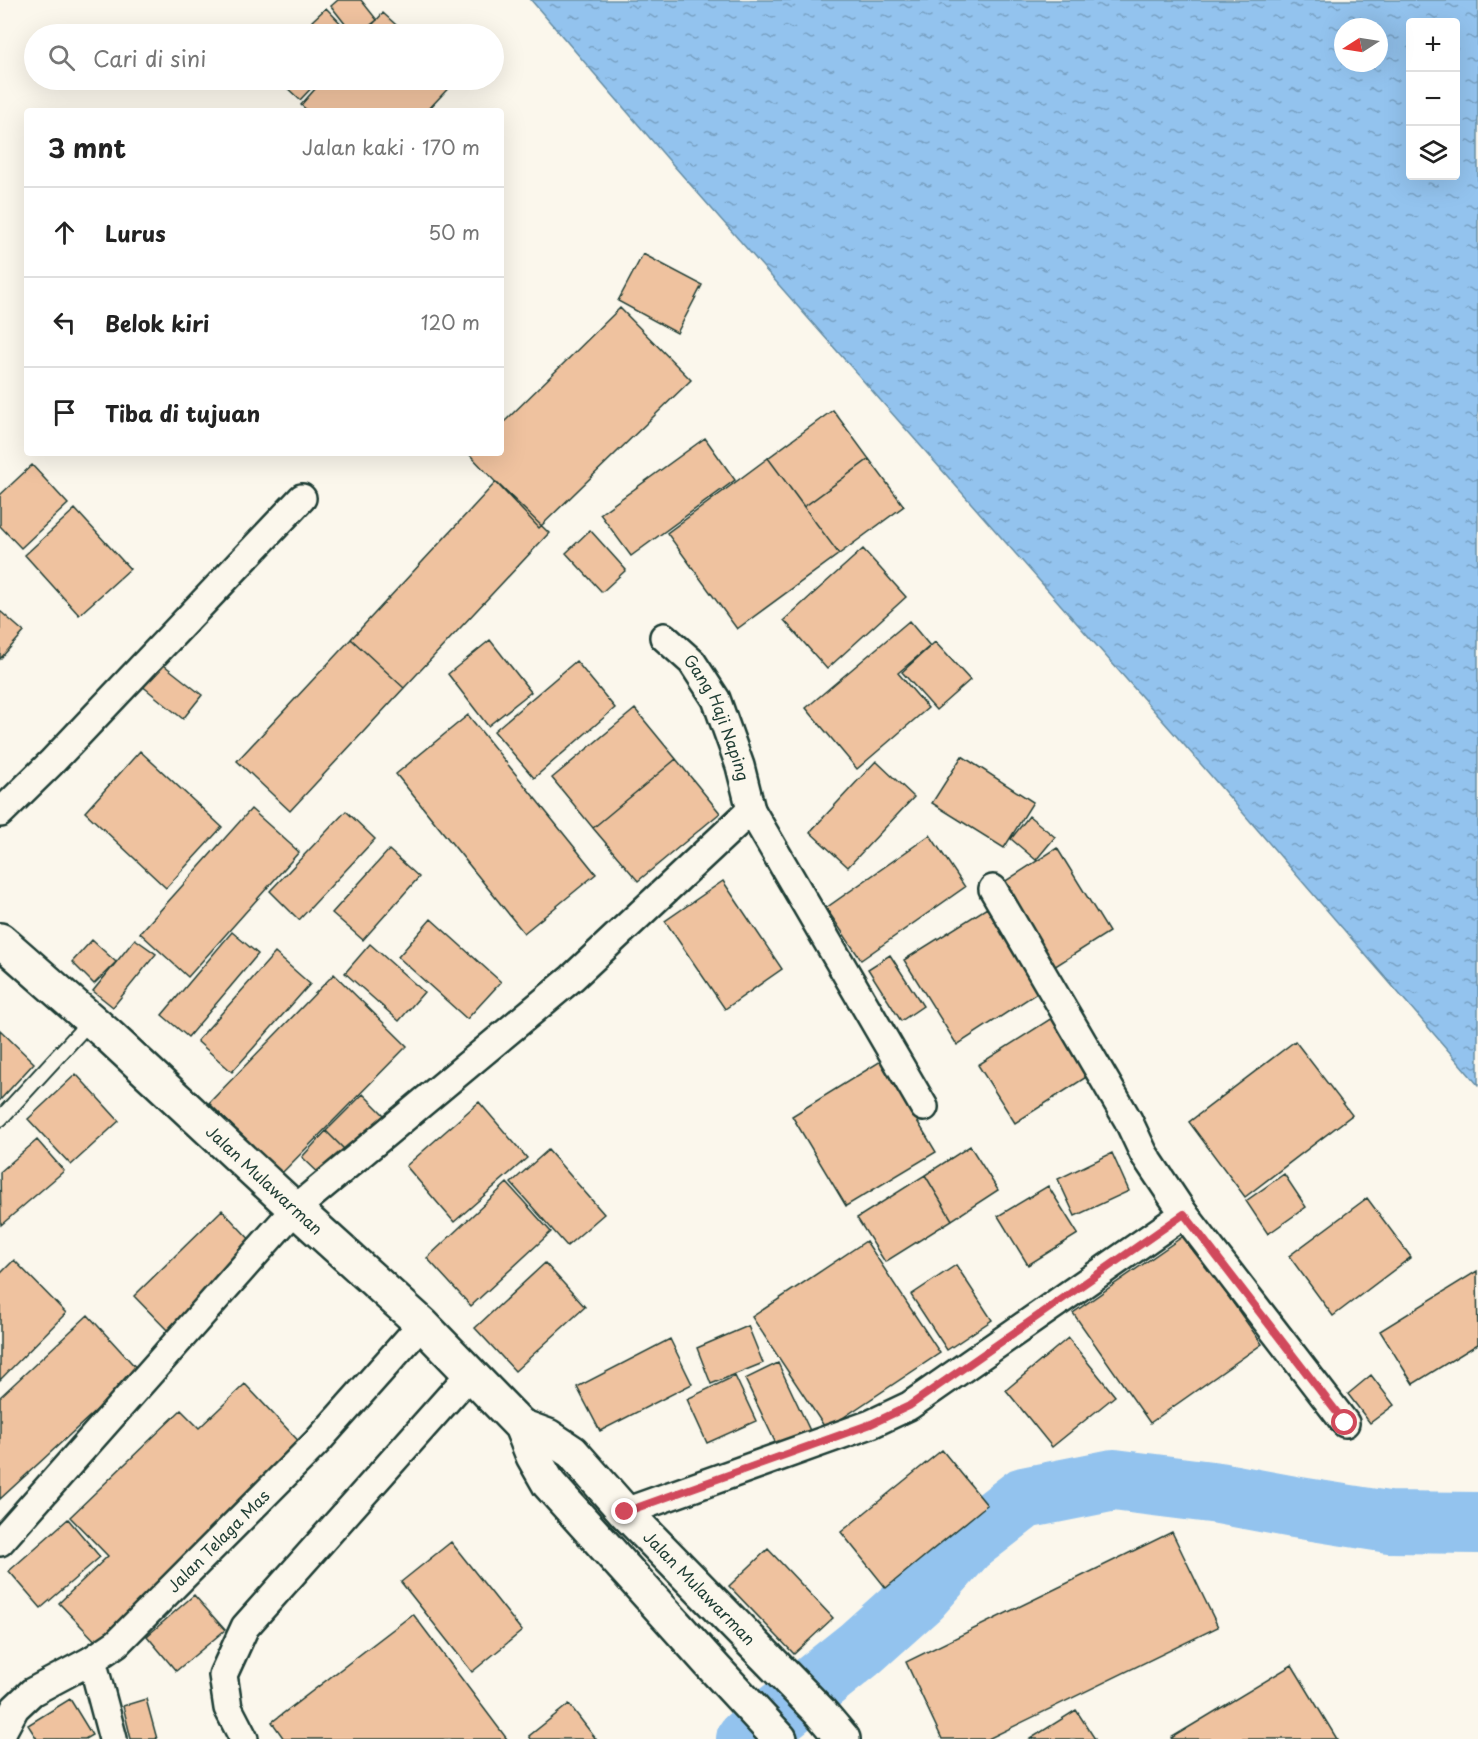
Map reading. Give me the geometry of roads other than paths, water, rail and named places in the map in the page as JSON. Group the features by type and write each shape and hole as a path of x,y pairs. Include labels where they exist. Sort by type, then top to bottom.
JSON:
{"highway":[{"name":"Jalan Mulawarman","path":"0,940 91,1020 422,1324 521,1426 533,1456 549,1484 780,1739"},
{"name":"Jalan Mulawarman","path":"521,1426 548,1436 572,1452 625,1512 821,1713 843,1739"},
{"path":"687,1638 719,1608"}],"street":[{"path":"0,813 51,763 302,498"},
{"name":"Gang Haji Naping","path":"664,637 692,662 716,699 740,766 751,810 924,1107"},
{"path":"0,1542 295,1209 572,978 751,810"},
{"path":"993,889 1128,1120 1144,1154 1184,1214 1345,1423"},
{"path":"625,1512 871,1424 909,1406 1184,1214"},
{"name":"Jalan Telaga Mas","path":"0,1736 15,1708 32,1692 92,1660 117,1643 317,1442 422,1324"},
{"path":"244,1739 228,1708 223,1675 245,1627 470,1374"},
{"path":"92,1660 113,1739"}],"lane":[{"path":"0,1119 91,1020"}],"water":[{"path":"531,0 1478,0 1478,1085 1193,755 667,158"}],"waterway":[{"path":"747,1739 860,1649 919,1596 966,1543 1024,1498 1114,1480 1219,1493 1388,1522 1478,1523"}]}
